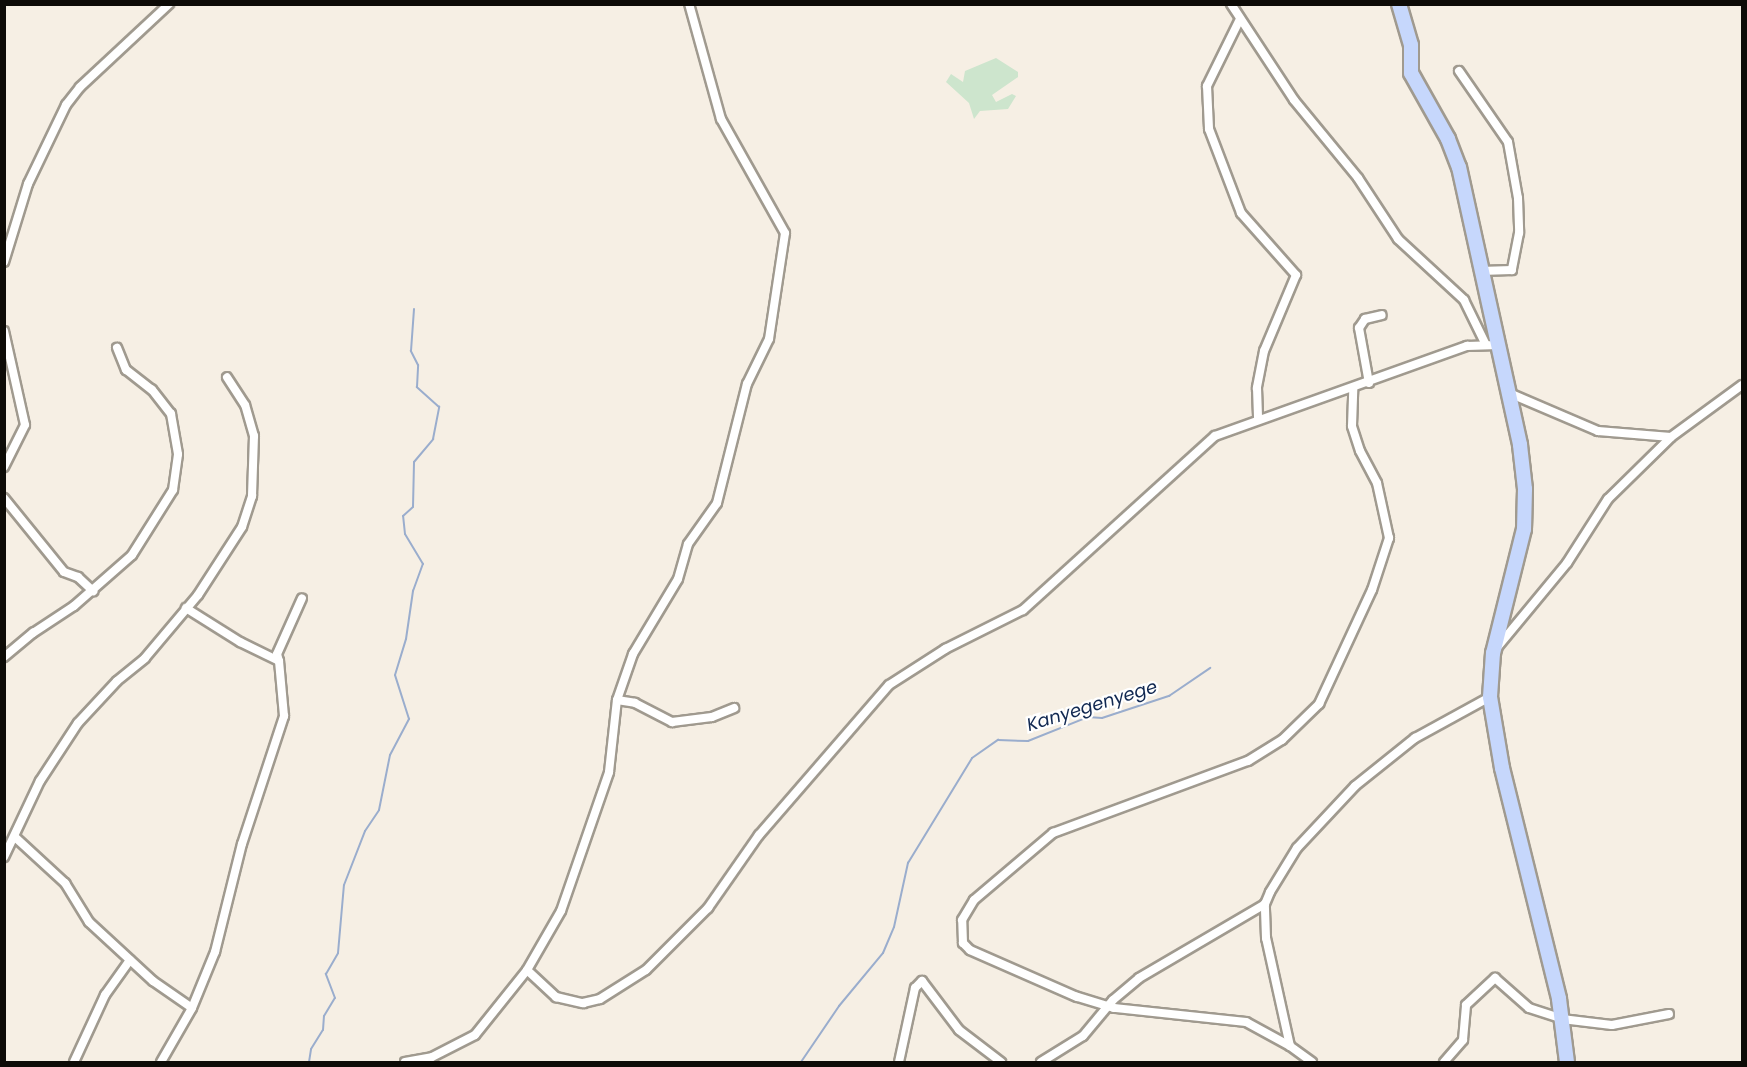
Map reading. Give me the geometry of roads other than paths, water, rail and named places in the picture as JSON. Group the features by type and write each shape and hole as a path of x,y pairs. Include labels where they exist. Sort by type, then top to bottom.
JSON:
{"highway":[{"path":"1399,4 1411,45 1411,73 1448,139 1459,167 1492,345 1509,393 1520,445 1526,508 1516,565 1493,653 1490,697 1502,768 1562,1019 1567,1062"}],"street":[{"path":"4,262 28,184 66,105 80,87 169,4"},
{"path":"405,1062 432,1057 475,1035 527,970 567,900 582,843 609,772 617,700 641,637 678,579 688,544 711,514 725,481 747,384 769,339 785,233 721,119 689,4"},
{"path":"527,970 556,997 583,1003 607,996 646,969 708,908 766,826 890,685 945,649 1023,610 1147,501 1205,442 1258,418 1353,389 1467,346 1492,345 1464,300 1398,239 1352,171 1294,100 1231,4"},
{"path":"1240,19 1207,86 1209,129 1241,213 1296,275 1264,351 1257,387 1258,418"},
{"path":"1459,71 1508,142 1518,198 1519,233 1512,270 1480,271"},
{"path":"1369,383 1359,328 1365,319 1382,315"},
{"path":"4,331 25,424 4,467"},
{"path":"4,657 93,591 145,537 173,490 178,469 171,414 152,390 126,370 117,348"},
{"path":"4,856 16,838 40,781 78,723 117,681 145,658 186,608 242,527 252,496 254,436 245,405 227,377"},
{"path":"1493,653 1567,563 1602,505 1671,437 1743,386"},
{"path":"1312,1062 1290,1046 1245,1022 1107,1007 1018,973 970,950 962,938 963,917 974,900 1053,832 1248,761 1282,740 1319,704 1372,590 1389,538 1377,483 1360,452 1352,426 1353,389"},
{"path":"1509,393 1598,431 1671,437"},
{"path":"4,498 64,572 78,577 93,591"},
{"path":"162,1062 192,1008 215,952 242,844 283,722 284,682 277,654 302,598"},
{"path":"186,608 279,662"},
{"path":"1290,1046 1266,938 1265,904 1274,883 1298,848 1355,786 1415,738 1490,697"},
{"path":"617,700 634,704 672,722 712,717 734,708"},
{"path":"16,838 58,876 89,922 130,960 192,1008"},
{"path":"1041,1062 1083,1036 1107,1007 1140,978 1265,904"},
{"path":"74,1062 105,995 130,960"},
{"path":"1444,1062 1463,1040 1467,1021 1465,1007 1496,978 1529,1008 1562,1019 1612,1025 1669,1014"},
{"path":"904,1062 898,1062 915,988 922,981 959,1030 1001,1062"}],"waterway":[{"path":"309,1062 311,1049 323,1030 324,1016 335,998 326,974 338,953 344,885 365,831 379,810 390,755 409,719 395,675 406,639 413,591 423,564 405,534 403,516 413,507 414,462 433,439 439,407 417,387 418,365 411,351 414,309"},
{"name":"Kanyegenyege","path":"801,1062 839,1006 883,953 894,927 908,863 972,758 998,740 1028,741 1088,717 1102,718 1169,696 1210,668"}]}
